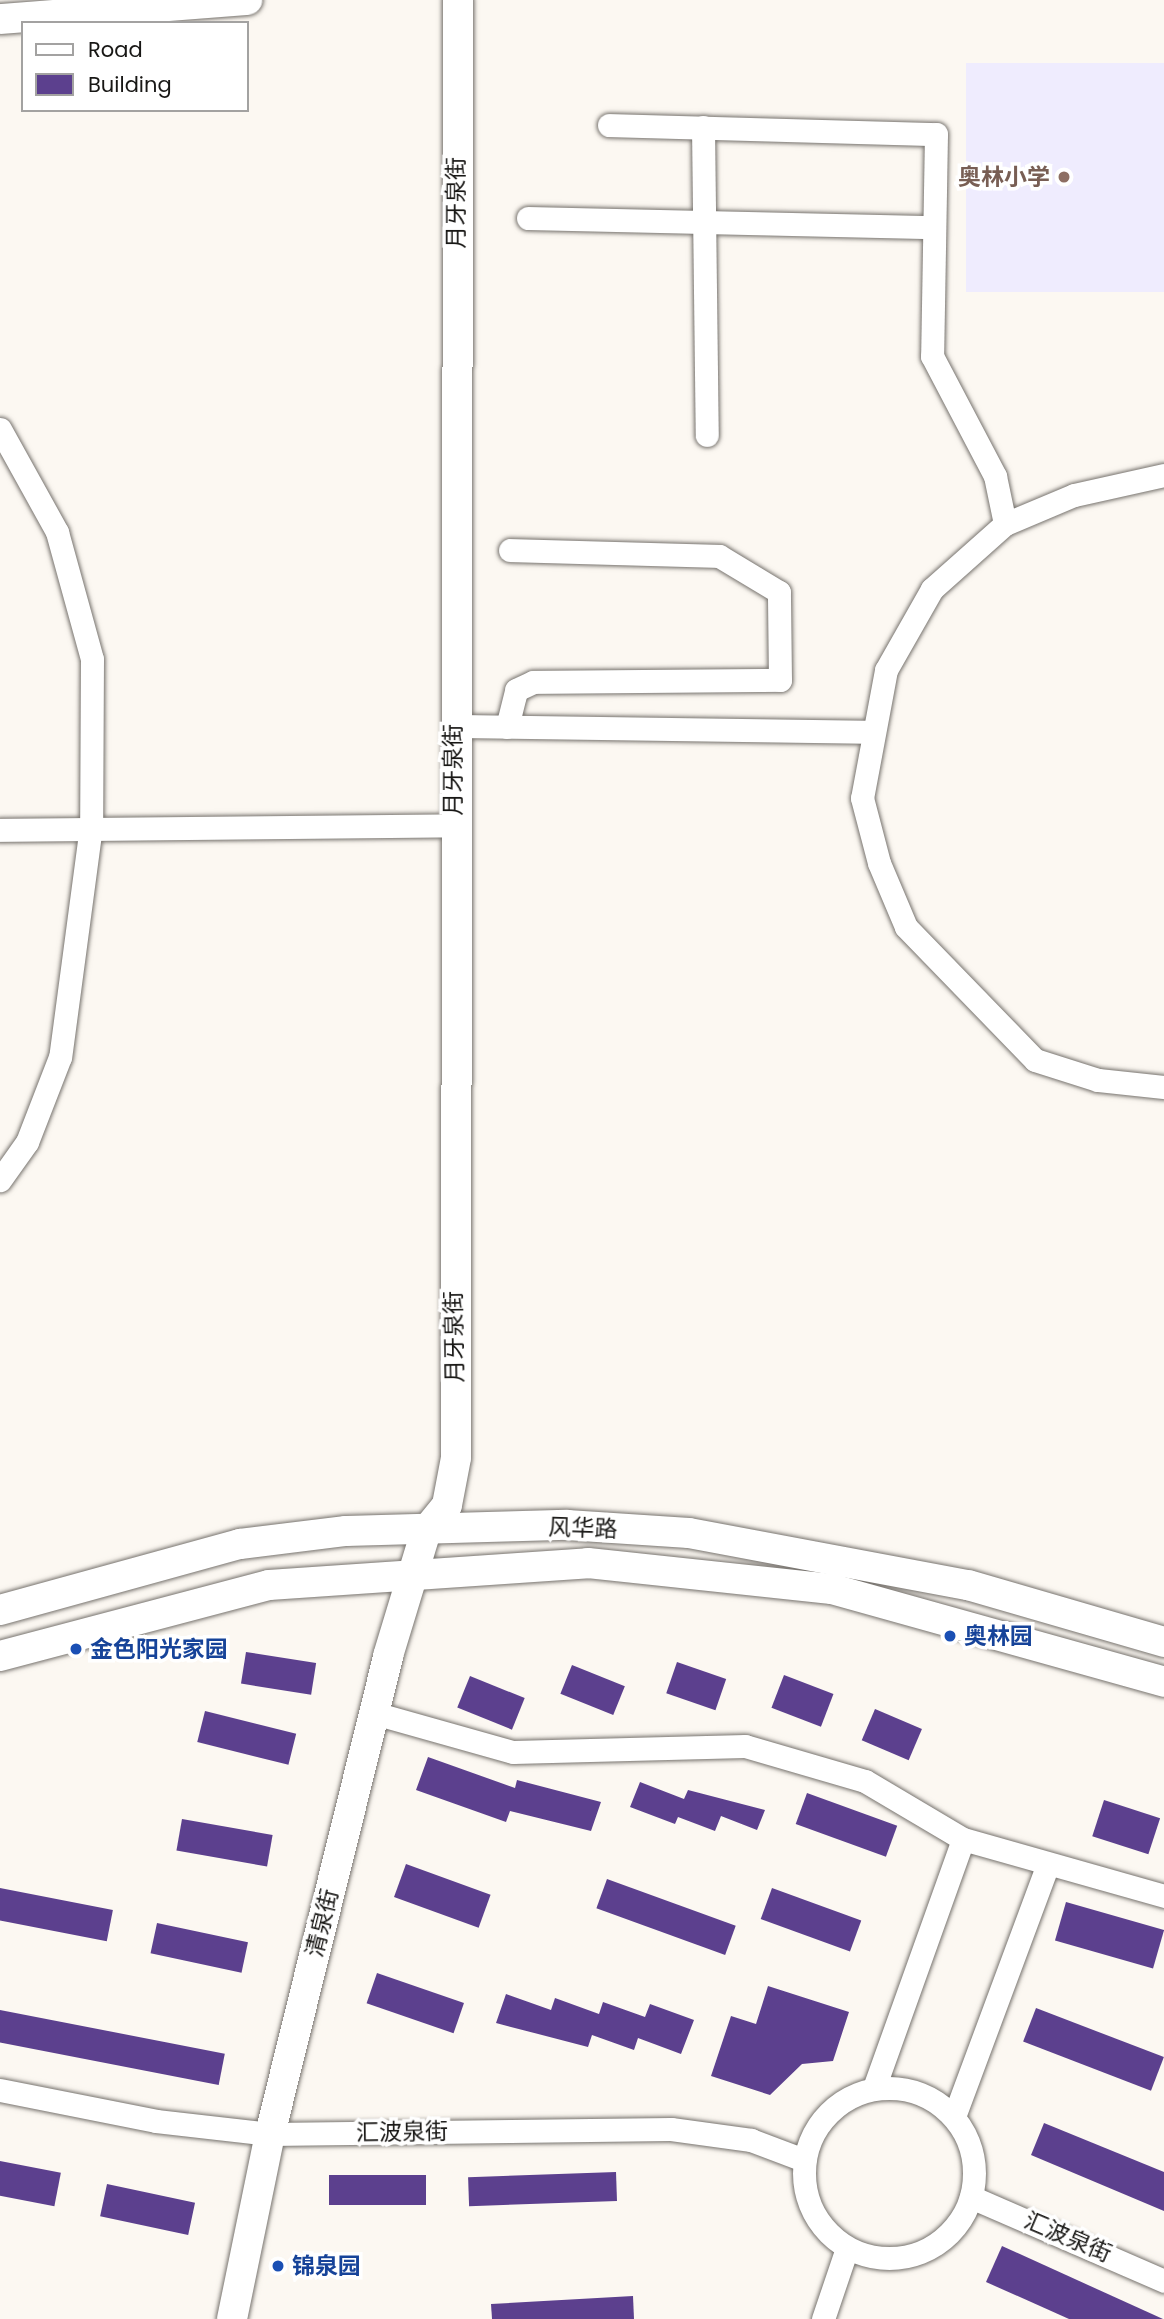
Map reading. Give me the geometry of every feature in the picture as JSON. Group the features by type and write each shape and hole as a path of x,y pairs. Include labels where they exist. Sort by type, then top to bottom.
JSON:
{"street":[{"path":"0,19 247,0"},
{"name":"月牙泉街","path":"426,1531 447,1505 456,1458 453,726 458,0"},
{"path":"609,125 936,134 932,356 995,476 1005,524"},
{"path":"703,127 707,435"},
{"path":"528,218 934,227"},
{"path":"0,429 57,532 92,659 91,826 60,1057 27,1142 0,1180"},
{"path":"1164,475 1074,495 1005,524 932,589 887,670 872,732 862,798 879,863 906,927 1035,1060 1098,1080 1164,1087"},
{"path":"507,727 516,690 533,682 780,680 779,593 719,556 510,550"},
{"path":"453,726 872,732"},
{"path":"0,830 91,826 453,825"},
{"name":"风华路","path":"0,1610 240,1544 346,1531 426,1531 567,1525 689,1533 968,1585 1164,1642"},
{"name":"清泉街","path":"232,2319 270,2134 374,1713 426,1531"},
{"path":"686,1574 677,1552 689,1533"},
{"path":"0,1656 269,1585 588,1563 832,1589 1164,1682"},
{"path":"374,1713 513,1752 745,1746 865,1781 963,1839 1046,1866 1164,1896"},
{"path":"874,2088 963,1839"},
{"path":"955,2114 1046,1866"},
{"path":"874,2088 903,2088 955,2114 971,2150 971,2197 962,2217 930,2248 880,2258 848,2248 825,2231 804,2191 804,2160 823,2117 874,2088"},
{"name":"汇波泉街","path":"0,2090 156,2120 270,2134 671,2129 751,2140 804,2160"},
{"name":"汇波泉街","path":"971,2197 1164,2281"},
{"path":"823,2319 848,2248"}],"shaded area":[{"name":"奥林小学","path":"966,63 1164,63 1164,292 966,292"}],"building":[{"path":"246,1652 316,1663 311,1695 241,1684"},
{"path":"677,1662 726,1679 715,1710 666,1693"},
{"path":"572,1665 625,1686 613,1715 560,1694"},
{"path":"784,1675 833,1694 821,1727 771,1708"},
{"path":"470,1676 525,1698 512,1730 457,1708"},
{"path":"875,1709 922,1729 909,1760 862,1740"},
{"path":"205,1711 296,1734 288,1765 197,1742"},
{"path":"428,1757 515,1788 517,1780 601,1802 591,1831 510,1811 506,1822 416,1790"},
{"path":"640,1782 684,1799 688,1790 765,1810 757,1830 721,1816 715,1831 678,1817 675,1824 630,1807"},
{"path":"807,1793 897,1826 886,1857 796,1824"},
{"path":"1104,1800 1160,1818 1148,1854 1092,1836"},
{"path":"182,1819 273,1835 267,1866 176,1851"},
{"path":"406,1864 491,1895 479,1928 394,1897"},
{"path":"607,1879 736,1926 725,1955 596,1908"},
{"path":"0,1888 113,1910 107,1941 0,1921"},
{"path":"772,1888 861,1920 850,1952 761,1919"},
{"path":"1066,1902 1164,1930 1153,1969 1055,1940"},
{"path":"157,1923 248,1942 242,1973 151,1953"},
{"path":"377,1973 464,2003 454,2033 367,2003"},
{"path":"768,1986 849,2012 833,2061 802,2064 770,2095 711,2076 731,2016 756,2024"},
{"path":"506,1994 551,2010 555,1998 599,2014 603,2002 645,2017 650,2004 694,2020 681,2054 638,2038 634,2050 592,2035 588,2047 496,2023"},
{"path":"1036,2008 1164,2057 1151,2091 1023,2042"},
{"path":"0,2010 225,2054 219,2085 0,2043"},
{"path":"1044,2123 1164,2172 1164,2211 1031,2155"},
{"path":"0,2161 61,2173 54,2206 0,2196"},
{"path":"616,2172 617,2201 469,2206 468,2177"},
{"path":"329,2175 426,2175 426,2205 329,2205"},
{"path":"107,2184 195,2203 188,2235 100,2216"},
{"path":"1002,2246 1163,2319 1069,2319 986,2282"},
{"path":"633,2296 634,2319 492,2319 491,2304"}],"place":[{"name":"奥林小学","path":"1064,177"},
{"name":"奥林园","path":"950,1636"},
{"name":"金色阳光家园","path":"76,1649"},
{"name":"锦泉园","path":"278,2266"}]}
